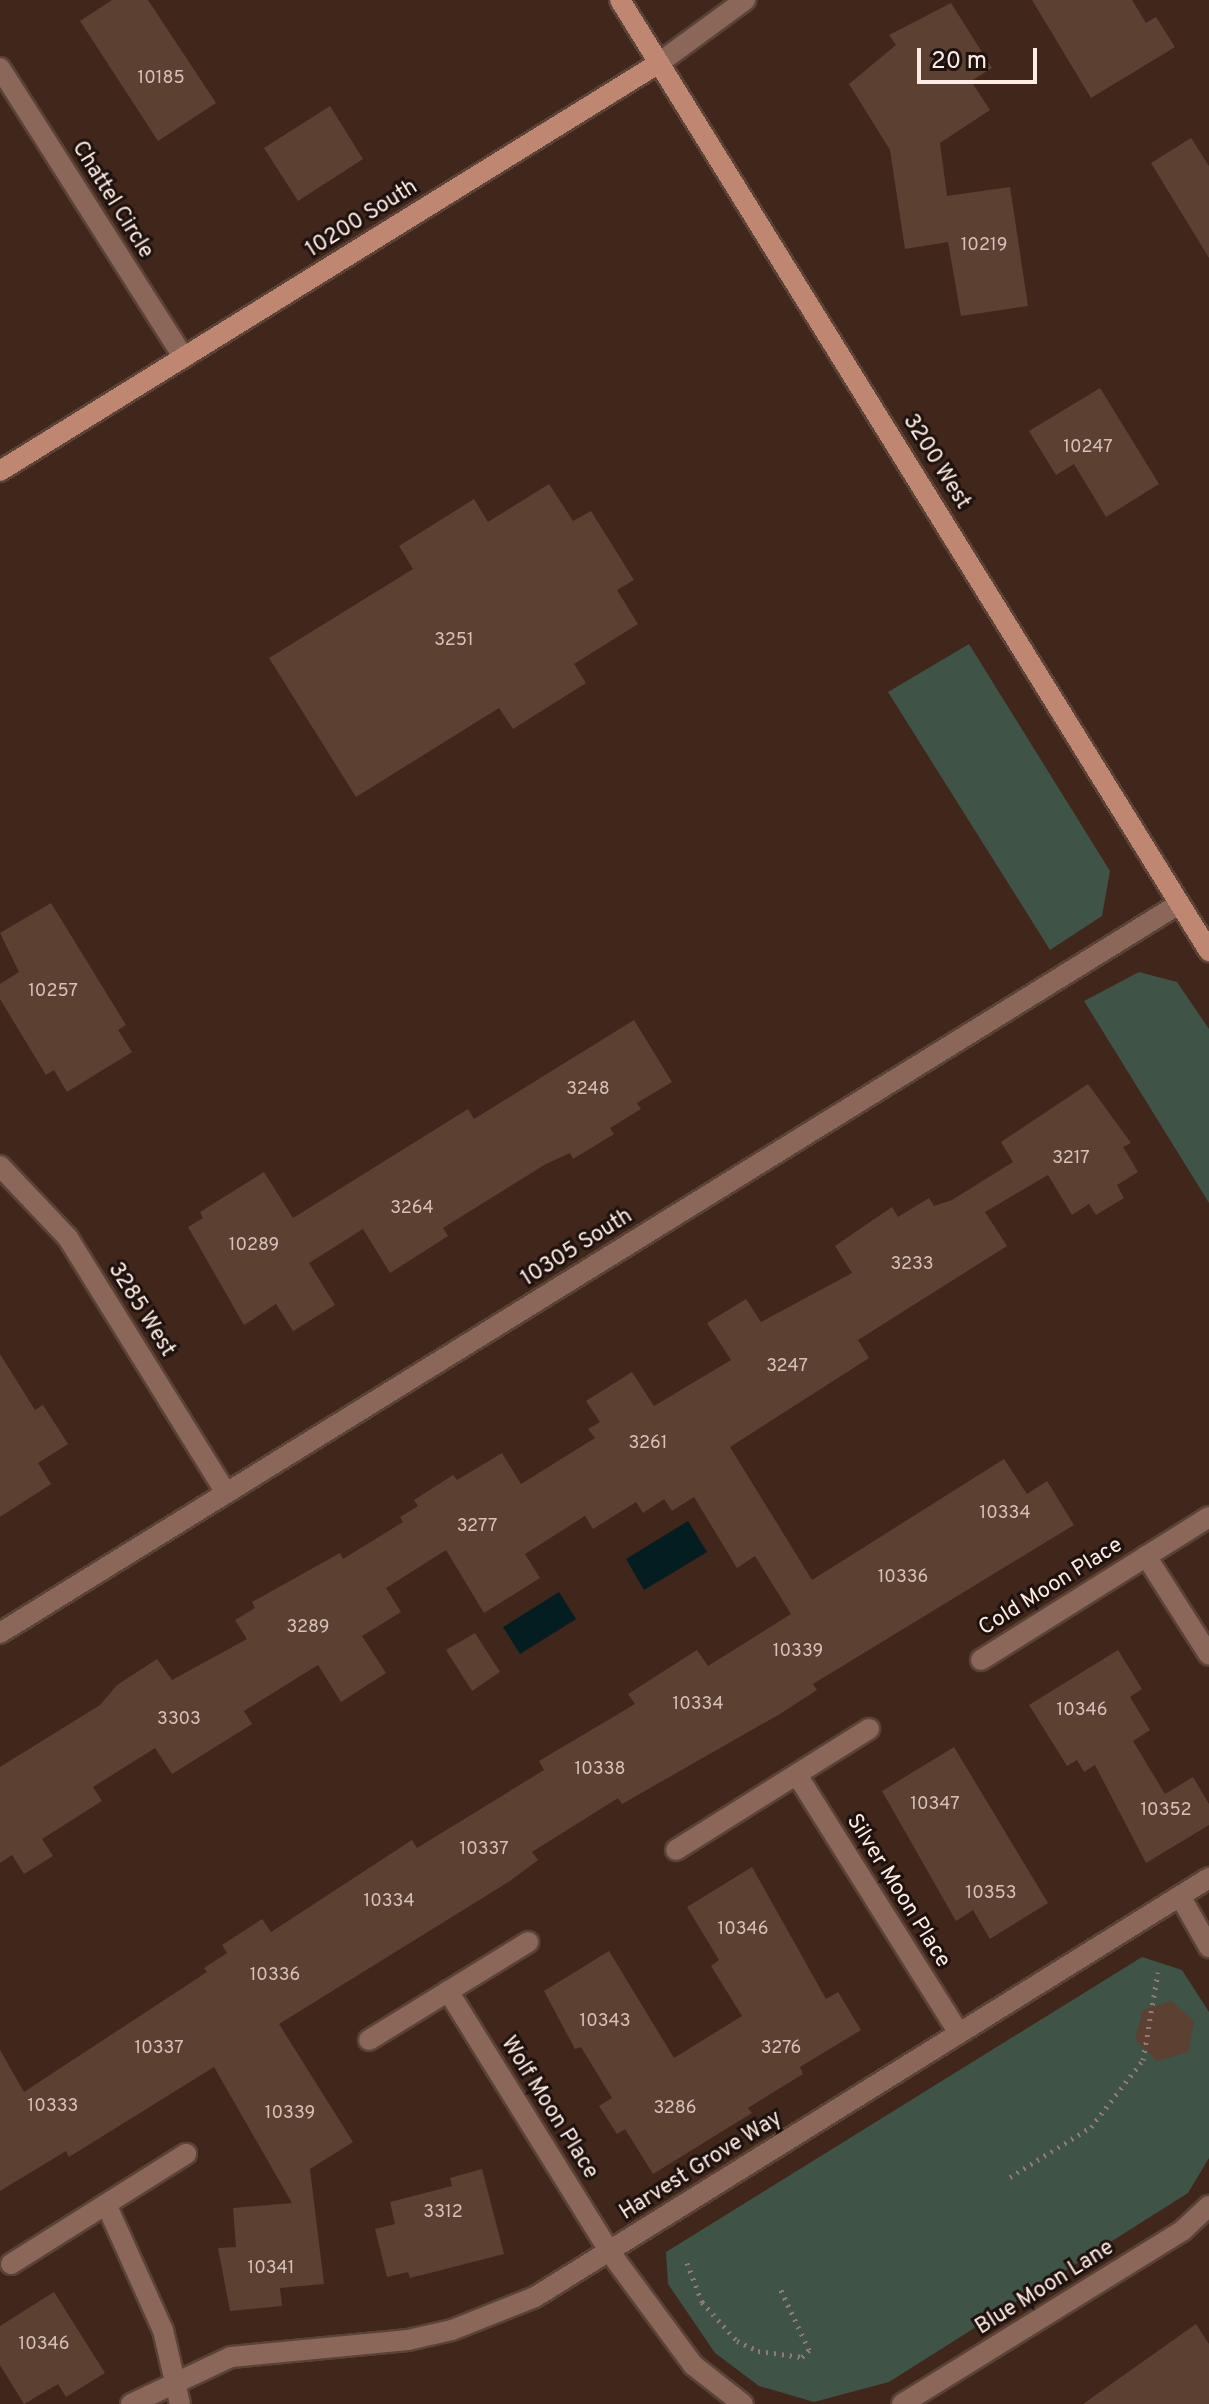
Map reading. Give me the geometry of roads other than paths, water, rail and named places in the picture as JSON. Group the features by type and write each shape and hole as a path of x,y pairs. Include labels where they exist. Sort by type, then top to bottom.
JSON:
{"street":[{"name":"3200 West","path":"620,0 1209,951"},
{"name":"10200 South","path":"0,471 659,63 745,0"},
{"name":"Chattel Circle","path":"0,68 184,358"},
{"name":"10305 South","path":"0,1633 1179,904"},
{"name":"3285 West","path":"0,1166 68,1238 226,1493"},
{"name":"Cold Moon Place","path":"981,1660 1209,1517"},
{"name":"Cold Moon Place","path":"1146,1556 1209,1655"},
{"path":"676,1850 869,1729"},
{"name":"Silver Moon Place","path":"797,1775 959,2033"},
{"name":"Harvest Grove Way","path":"131,2404 174,2378 261,2351 408,2340 452,2330 535,2297 1209,1878"},
{"path":"1180,1896 1209,1947"},
{"path":"369,2040 528,1942"},
{"name":"Wolf Moon Place","path":"448,1991 609,2251"},
{"path":"11,2264 186,2154"},
{"path":"106,2204 163,2330 180,2404"},
{"name":"Blue Moon Lane","path":"902,2404 1182,2231 1209,2206"},
{"path":"609,2251 693,2365 743,2404"}],"water":[{"path":"688,1521 707,1552 644,1590 626,1559"},
{"path":"559,1592 576,1619 520,1654 503,1627"}]}
